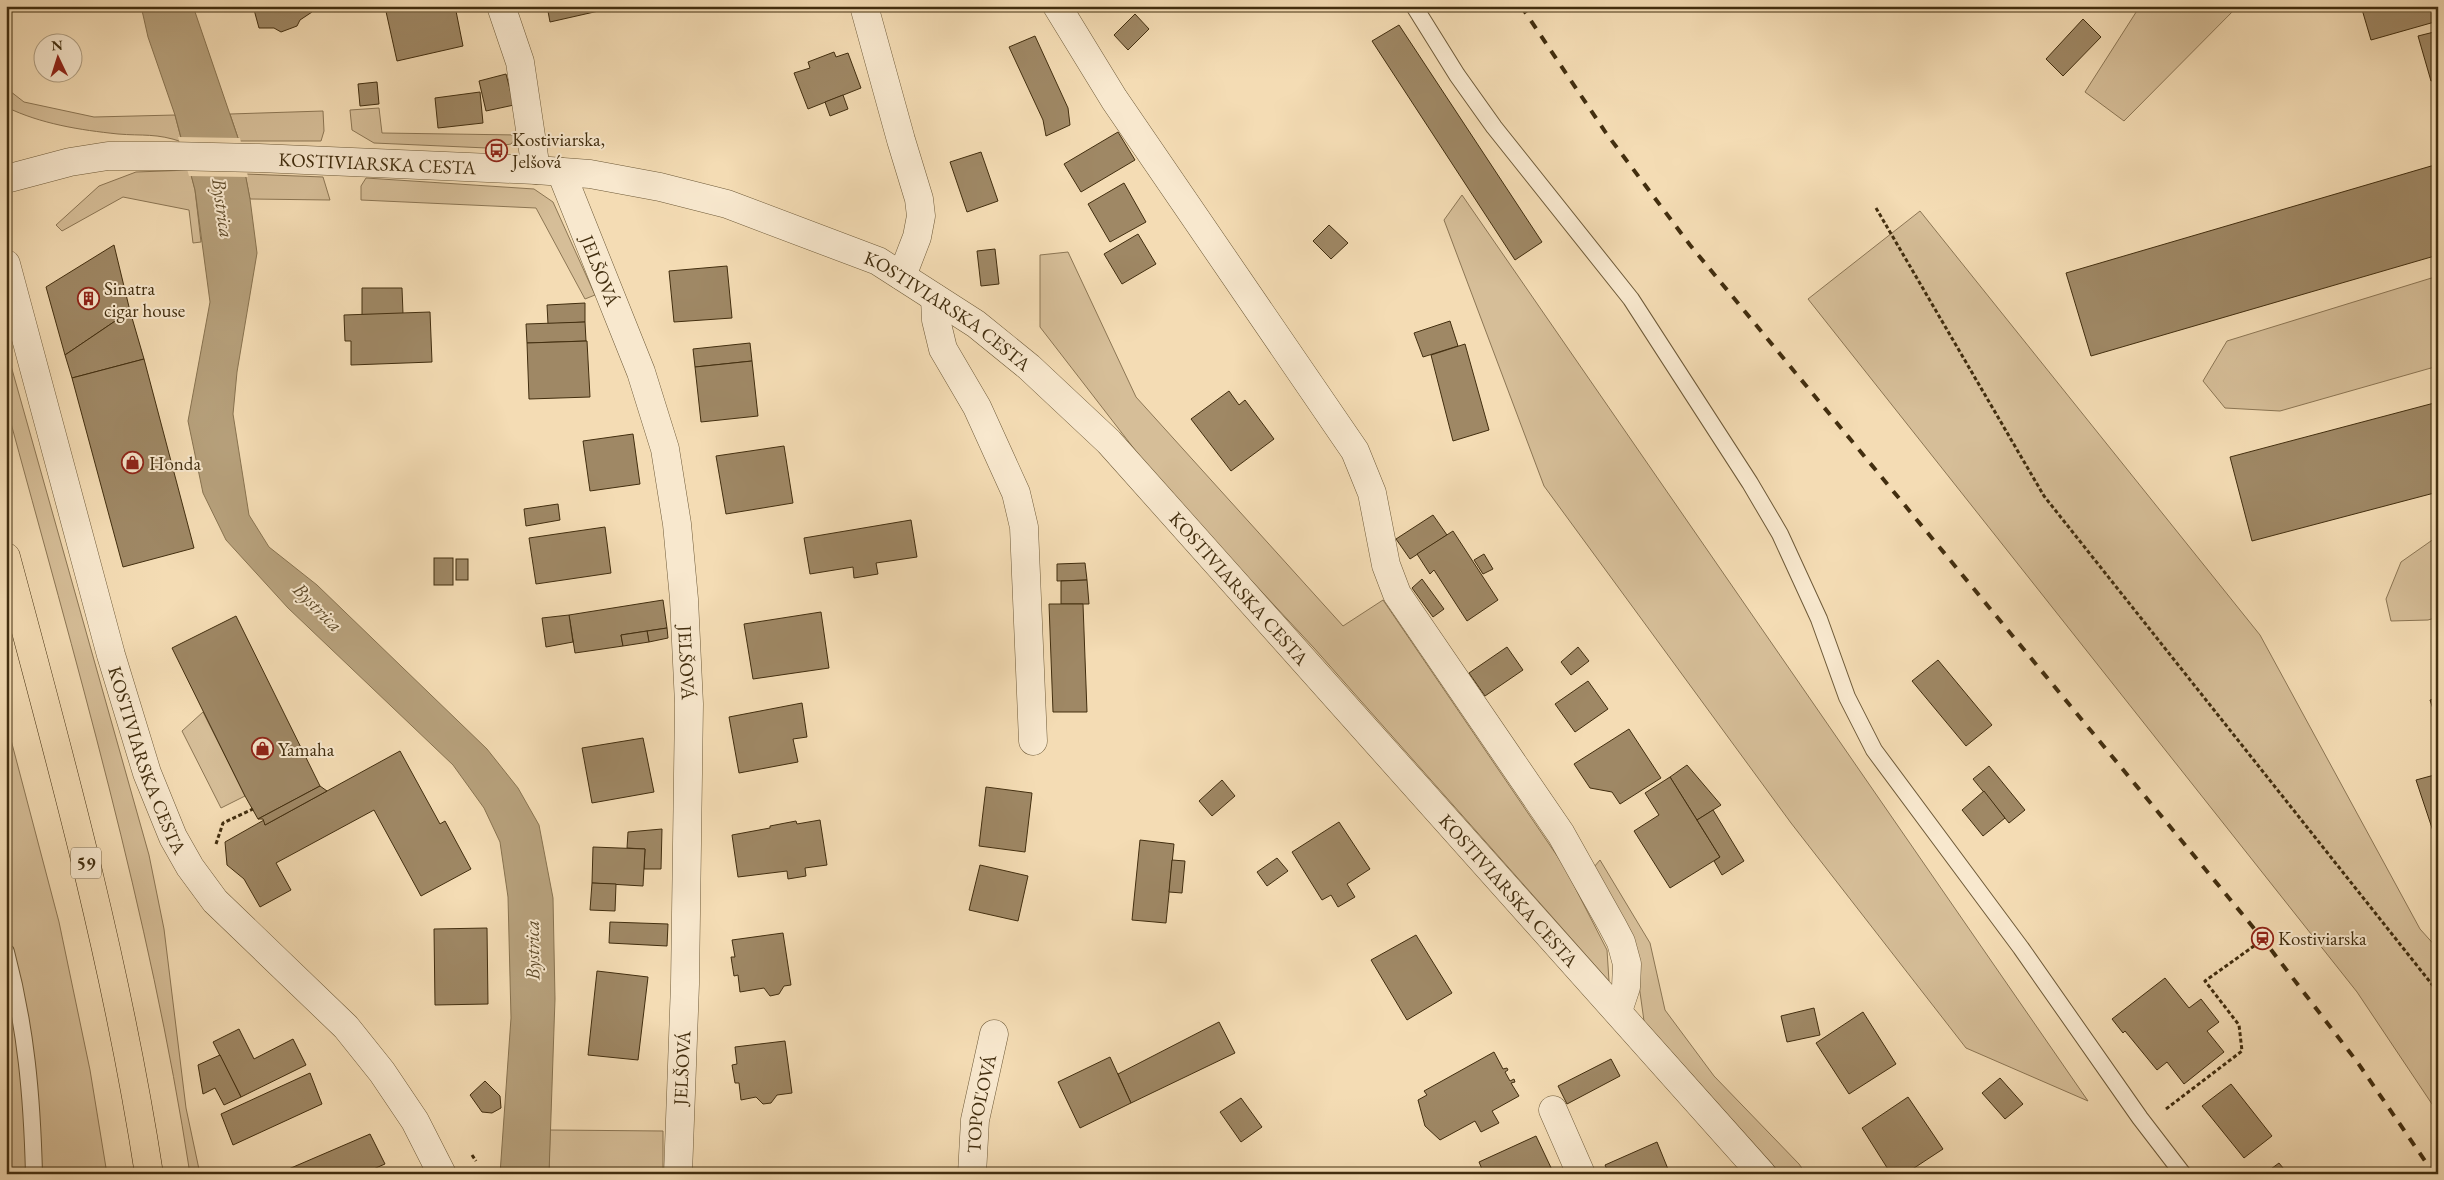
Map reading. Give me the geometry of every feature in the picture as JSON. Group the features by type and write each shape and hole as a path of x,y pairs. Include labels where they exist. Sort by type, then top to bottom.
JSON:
{"main road":[{"name":"59","path":"6,557 72,805 100,919 149,1174"}],"street":[{"name":"JELŠOVÁ","path":"501,6 520,62 548,171 641,372 665,448 677,524 684,599 688,704 685,984 678,1174"},
{"path":"864,6 919,199 918,237 902,276"},
{"path":"1057,6 1114,99 1355,451 1372,494 1386,565 1397,594 1561,834 1621,942 1627,964 1626,987 1618,1011"},
{"name":"KOSTIVIARSKA CESTA","path":"6,179 70,162 108,156 258,158 590,174 660,187 727,204 878,261 976,324 1029,367 1109,442 1762,1174"},
{"name":"KOSTIVIARSKA CESTA","path":"6,264 111,655 146,773 173,837 190,868 215,901 346,1026 382,1072 415,1120 442,1174"},
{"path":"935,298 936,320 943,349 977,407 1016,493 1024,527 1033,741"},
{"name":"TOPOĽOVÁ","path":"972,1174 975,1120 994,1034"},
{"path":"1553,1110 1581,1174"}],"lane":[{"path":"1414,6 1457,75 1494,127 1552,203 1597,254 1636,307 1750,483 1780,534 1819,619 1846,697 1874,750 2183,1174"},
{"path":"6,952 22,1018 29,1078 34,1174"}],"path":[{"path":"1876,208 2044,496 2438,992"},
{"path":"213,852 223,823 253,809"},
{"path":"2146,1124 2242,1052 2238,1026 2205,981 2254,946"}],"shaded area":[{"path":"2140,6 2238,6 2124,121 2085,92"},
{"path":"6,88 24,102 94,117 175,115 182,142 157,136 118,134 75,128 33,118 6,107"},
{"path":"379,108 382,133 518,135 511,144 487,148 374,143 352,130 350,110"},
{"path":"323,111 324,131 321,141 239,141 230,114"},
{"path":"190,170 195,190 201,242 193,243 189,210 123,197 62,231 56,225 99,186 136,172"},
{"path":"245,174 323,177 330,200 250,199"},
{"path":"366,178 534,189 553,202 595,295 585,299 536,208 361,200 361,186"},
{"path":"1462,195 2088,1101 1966,1048 1791,823 1544,486 1444,220"},
{"path":"1920,211 2260,635 2420,929 2438,949 2438,1113 2357,992 1808,299"},
{"path":"1068,252 1136,397 1343,626 1383,600 1564,866 1607,950 1609,981 1314,648 1159,481 1040,327 1040,255"},
{"path":"2438,276 2438,366 2280,411 2225,408 2203,381 2227,341"},
{"path":"6,348 149,855 164,929 186,1108 200,1174 190,1174 154,979 132,883 84,691 6,405"},
{"path":"2438,536 2438,617 2428,620 2391,621 2386,599 2401,562"},
{"path":"203,712 245,796 221,808 182,731"},
{"path":"6,721 59,922 90,1070 107,1174 6,1174"},
{"path":"1600,860 1650,943 1665,1010 1714,1076 1799,1164 1806,1174 1781,1174 1644,1021 1634,949 1594,867"},
{"path":"550,1130 663,1131 663,1174 549,1174"}],"water":[{"name":"Bystrica","path":"141,6 193,6 239,141 250,199 257,253 237,372 233,414 249,515 269,547 317,585 487,749 518,788 539,825 553,898 555,999 549,1174 500,1174 511,1018 508,897 500,842 484,808 453,765 288,608 226,540 203,493 188,421 210,302 195,190 175,115 148,37"}],"pier":[{"path":"178,137 240,138 248,177 189,176"}],"building":[{"path":"253,6 311,6 312,12 300,20 297,26 281,32 274,28 259,28"},
{"path":"455,6 463,46 397,61 385,7"},
{"path":"547,6 602,6 603,10 550,22"},
{"path":"2361,6 2438,6 2438,21 2371,40"},
{"path":"1135,14 1149,29 1128,50 1114,35"},
{"path":"2083,19 2101,37 2063,76 2046,59"},
{"path":"1399,25 1542,242 1515,260 1372,41"},
{"path":"2438,31 2438,79 2431,81 2418,36"},
{"path":"1035,36 1068,108 1070,125 1046,136 1043,120 1009,47"},
{"path":"834,52 836,57 848,53 861,88 808,109 794,73 810,68 808,62"},
{"path":"506,74 514,105 486,111 479,81"},
{"path":"377,82 379,104 360,106 358,84"},
{"path":"480,92 483,123 438,128 435,98"},
{"path":"843,95 848,109 830,116 825,102"},
{"path":"1118,132 1135,160 1081,192 1064,164"},
{"path":"981,152 998,201 967,212 950,162"},
{"path":"2438,164 2438,255 2091,356 2066,273"},
{"path":"1124,183 1146,222 1110,242 1088,204"},
{"path":"1329,225 1348,243 1331,259 1313,241"},
{"path":"1138,234 1156,264 1122,284 1104,254"},
{"name":"Sinatra cigar house","path":"114,245 130,311 65,355 46,287"},
{"path":"995,249 999,284 981,286 977,251"},
{"path":"727,266 732,318 674,322 669,271"},
{"path":"362,288 402,288 403,314 362,315"},
{"path":"585,303 585,322 548,324 547,305"},
{"path":"130,311 144,359 72,378 65,355"},
{"path":"430,312 432,362 351,365 351,341 345,341 344,315"},
{"path":"1450,321 1458,346 1423,357 1414,333"},
{"path":"585,322 586,341 527,343 526,324"},
{"path":"587,341 590,397 529,399 527,343"},
{"path":"750,343 752,361 695,367 693,349"},
{"path":"1465,344 1489,430 1453,441 1431,355"},
{"name":"Honda","path":"144,359 194,548 123,567 72,378"},
{"path":"752,361 758,416 701,422 695,367"},
{"path":"1229,391 1239,405 1245,400 1274,439 1231,471 1191,419"},
{"path":"2438,402 2438,492 2252,541 2230,457"},
{"path":"633,434 640,484 590,491 583,441"},
{"path":"784,446 793,503 726,514 716,456"},
{"path":"558,504 560,520 526,526 524,509"},
{"path":"1433,515 1447,535 1410,559 1396,539"},
{"path":"911,520 917,557 876,563 878,574 854,578 853,567 810,574 804,538"},
{"path":"605,527 611,573 536,584 529,538"},
{"path":"1453,531 1498,600 1467,621 1434,570 1430,574 1417,554"},
{"path":"1484,554 1493,569 1483,574 1474,560"},
{"path":"434,558 453,558 453,585 434,585"},
{"path":"456,559 468,559 468,580 456,580"},
{"path":"1085,563 1087,580 1057,581 1057,564"},
{"path":"1422,579 1444,609 1433,617 1412,588"},
{"path":"1087,580 1089,604 1061,604 1061,581"},
{"path":"663,600 667,628 621,635 623,646 575,653 569,615"},
{"path":"1049,604 1083,604 1087,712 1053,712"},
{"path":"821,612 829,668 753,679 744,624"},
{"path":"569,615 573,642 546,647 542,618"},
{"name":"Yamaha","path":"236,616 320,786 258,819 172,648"},
{"path":"667,628 668,638 649,642 647,631"},
{"path":"647,631 649,642 623,646 621,635"},
{"path":"1507,647 1523,670 1485,696 1469,673"},
{"path":"1578,647 1589,661 1571,675 1561,662"},
{"path":"1938,660 1992,725 1966,746 1912,681"},
{"path":"1588,681 1608,709 1575,732 1555,704"},
{"path":"2438,698 2438,724 2430,700"},
{"path":"802,703 807,737 793,739 798,762 739,773 729,717"},
{"path":"1629,729 1661,778 1620,804 1612,792 1590,788 1574,764"},
{"path":"643,738 654,792 592,803 582,748"},
{"path":"400,751 440,824 445,821 471,869 421,896 374,810 276,863 291,890 260,907 244,879 227,865 225,842 264,820 265,825"},
{"path":"1687,765 1721,805 1697,820 1670,777"},
{"path":"1989,766 2025,810 2009,823 1973,779"},
{"path":"2438,774 2438,846 2416,780"},
{"path":"1670,777 1720,857 1670,888 1634,831 1659,815 1645,793"},
{"path":"1222,780 1235,796 1212,816 1199,801"},
{"path":"320,786 327,791 265,825 263,819 258,819"},
{"path":"986,787 1032,793 1025,852 979,846"},
{"path":"1984,791 2005,818 1983,836 1962,810"},
{"path":"1713,810 1744,861 1722,875 1714,861 1720,857 1697,820"},
{"path":"820,820 827,865 805,868 806,876 788,879 787,871 738,877 732,835 796,821 797,824"},
{"path":"1339,822 1370,869 1347,884 1355,897 1338,907 1331,895 1322,900 1292,852"},
{"path":"662,829 661,869 644,869 645,849 627,848 628,832"},
{"path":"1140,840 1174,844 1166,923 1132,920"},
{"path":"593,847 645,849 643,886 592,883"},
{"path":"1277,858 1288,871 1267,886 1257,872"},
{"path":"1172,860 1185,861 1182,893 1169,892"},
{"path":"980,865 1028,876 1018,921 969,910"},
{"path":"592,883 616,884 615,911 590,910"},
{"path":"610,922 668,924 667,946 609,943"},
{"path":"487,928 488,1004 435,1005 434,929"},
{"path":"783,933 791,985 784,986 779,994 770,996 764,988 740,992 738,975 734,976 731,957 735,957 732,940"},
{"path":"1416,935 1452,993 1407,1020 1371,960"},
{"path":"597,971 648,977 638,1060 588,1055"},
{"path":"2165,978 2189,1008 2201,999 2219,1022 2207,1031 2224,1052 2184,1084 2167,1062 2157,1070 2125,1031 2123,1033 2112,1019"},
{"path":"1814,1008 1820,1035 1787,1042 1781,1016"},
{"path":"1863,1012 1896,1064 1849,1094 1816,1043"},
{"path":"1219,1022 1235,1053 1131,1103 1118,1074"},
{"path":"239,1029 254,1059 293,1039 306,1065 241,1097 213,1042"},
{"path":"785,1041 792,1093 777,1095 771,1103 763,1104 756,1097 741,1100 739,1083 735,1083 732,1065 737,1064 735,1047"},
{"path":"1494,1052 1503,1069 1507,1068 1508,1070 1505,1072 1510,1081 1514,1079 1515,1082 1511,1083 1519,1096 1492,1111 1499,1123 1481,1132 1475,1121 1440,1140 1425,1126 1418,1100 1427,1095 1424,1091"},
{"path":"220,1055 241,1097 224,1105 215,1088 203,1094 198,1065"},
{"path":"1110,1057 1131,1103 1080,1128 1058,1082"},
{"path":"1611,1059 1620,1076 1567,1104 1558,1086"},
{"path":"310,1073 322,1104 233,1145 221,1114"},
{"path":"2000,1078 2023,1104 2005,1119 1982,1093"},
{"path":"485,1081 500,1096 501,1108 492,1113 482,1112 470,1095"},
{"path":"2231,1084 2272,1136 2244,1158 2202,1106"},
{"path":"1908,1097 1943,1149 1905,1174 1891,1174 1862,1128"},
{"path":"1241,1098 1262,1127 1241,1142 1220,1112"},
{"path":"370,1134 385,1164 362,1174 277,1174"},
{"path":"1536,1136 1554,1174 1484,1174 1479,1162"},
{"path":"1657,1142 1670,1174 1609,1174 1605,1165"},
{"path":"2279,1163 2288,1174 2264,1174"},
{"path":"962,1169 962,1174 904,1174"}],"railway":[{"path":"1521,6 1606,133 1690,245 2262,938 2358,1063 2434,1174"}],"place":[{"name":"Kostiviarska, Jelšová","path":"496,150"},
{"name":"Sinatra cigar house","path":"88,299"},
{"name":"Honda","path":"133,463"},
{"name":"Yamaha","path":"262,749"},
{"name":"Kostiviarska","path":"2262,938"}]}
